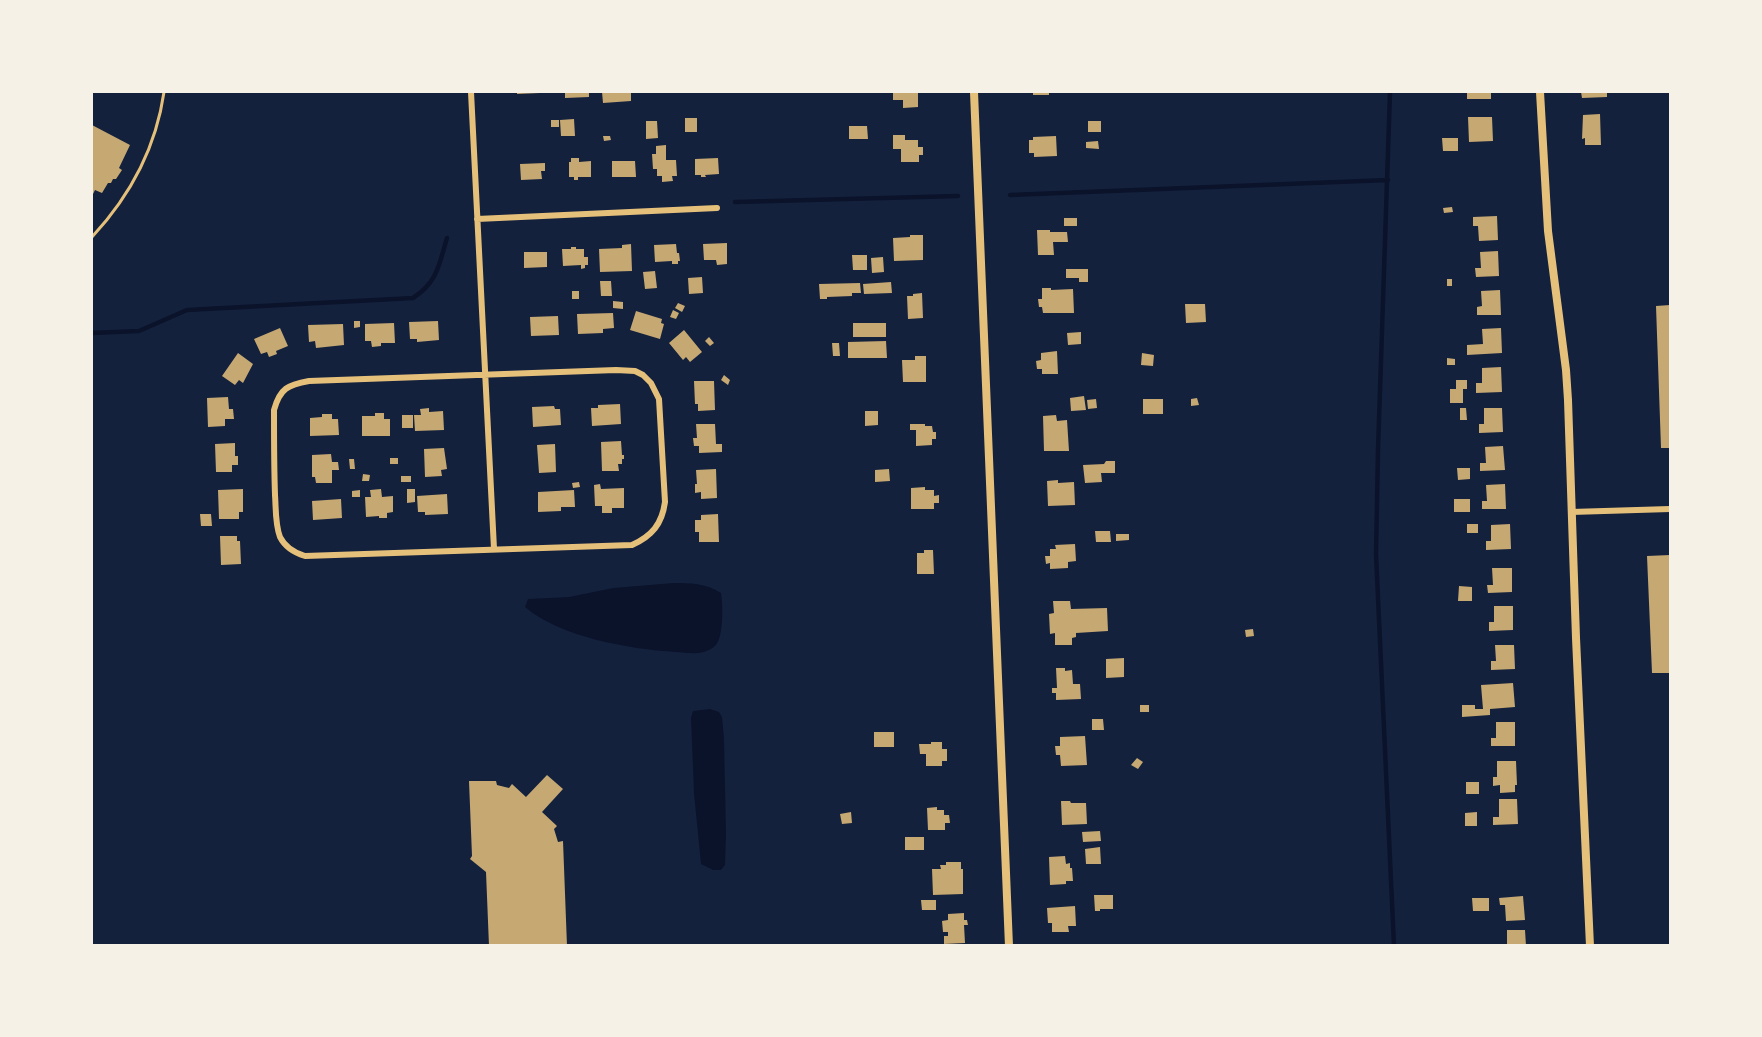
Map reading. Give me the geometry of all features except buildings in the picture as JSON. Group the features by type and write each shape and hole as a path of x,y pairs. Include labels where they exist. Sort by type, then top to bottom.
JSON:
{"main road":[{"path":"1540,92 1548,231 1566,370 1590,945"}],"street":[{"path":"471,92 494,549"},
{"path":"974,92 1009,945"},
{"path":"477,219 717,208"},
{"path":"616,370 635,371 643,375 651,383 659,399 665,502 663,514 650,535 632,545 305,556 287,547 278,528 276,510 274,410 276,400 283,391 293,384 309,381 484,374 616,370"},
{"path":"1572,512 1671,508"}],"lane":[{"path":"92,237 123,199 138,174 154,135 164,92"}],"water":[{"path":"673,583 704,585 721,593 720,636 711,649 701,653 690,653 637,648 596,640 557,626 525,607 528,599 569,597 613,588"},
{"path":"710,709 719,712 722,717 724,738 726,834 725,865 721,870 713,870 701,864 694,794 691,718 693,711"}],"waterway":[{"path":"1390,92 1376,554 1394,946"},
{"path":"1010,195 1388,180"},
{"path":"735,202 958,196"},
{"path":"92,333 139,331 187,310 413,298 433,279 447,238"}]}
